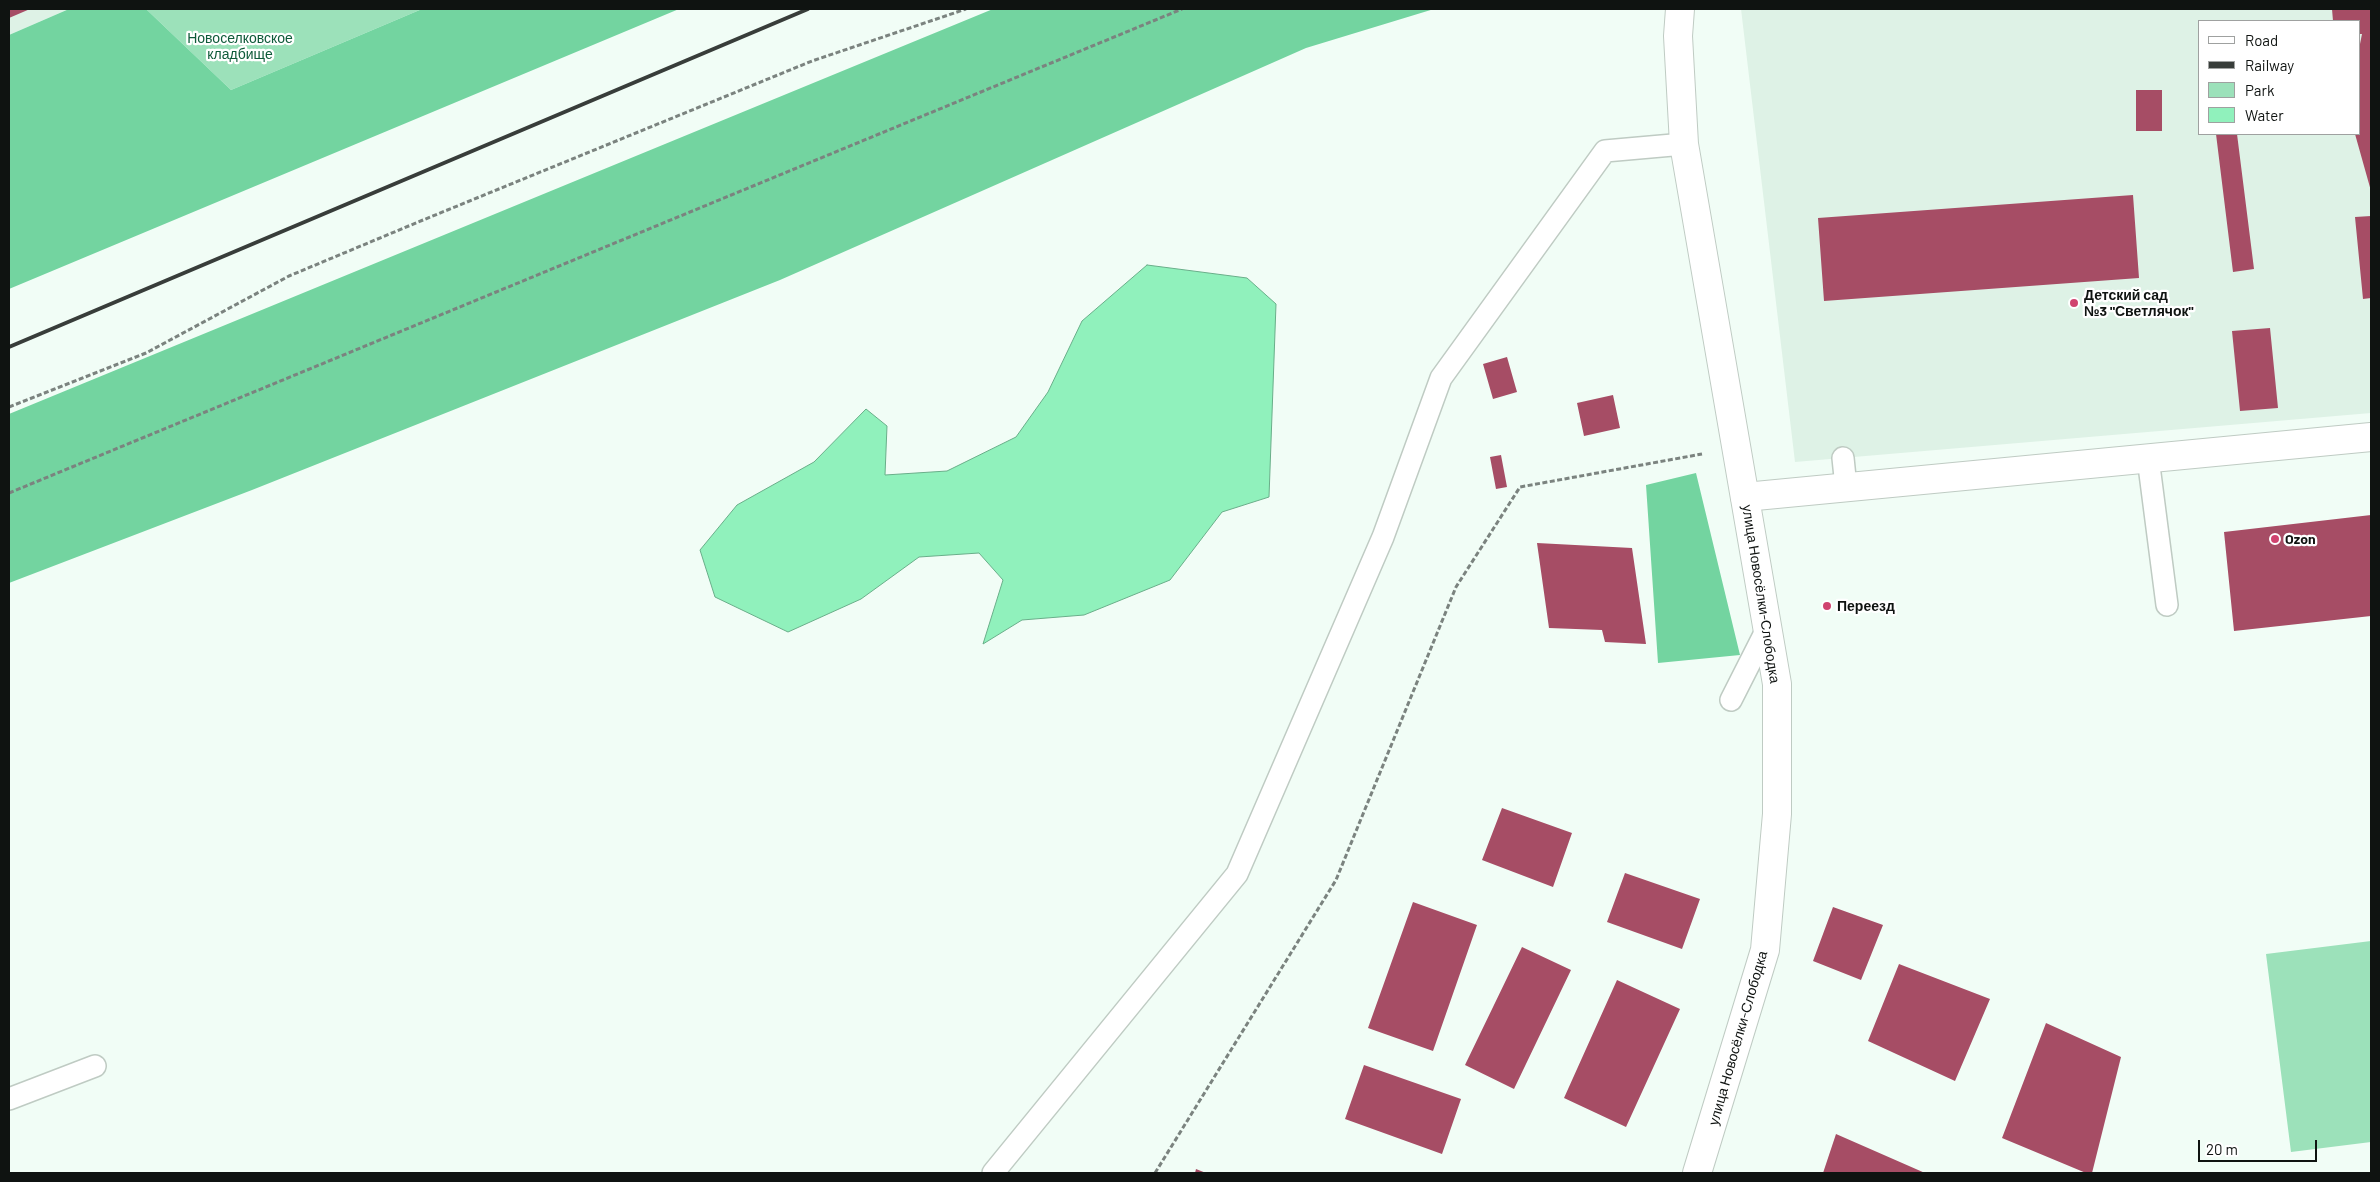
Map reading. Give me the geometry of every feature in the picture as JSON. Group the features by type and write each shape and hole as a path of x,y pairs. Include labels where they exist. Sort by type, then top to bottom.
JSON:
{"main road":[{"name":"улица Новосёлки-Слободка","path":"1680,9 1679,54 1684,144 1777,684 1777,814 1765,950 1697,1173"},
{"path":"1745,496 2371,437"}],"lane":[{"path":"993,1173 1237,874 1383,537 1441,378 1605,151 1684,144"},
{"path":"1843,458 1846,487"},
{"path":"2148,458 2167,605"},
{"path":"1732,700 1768,627"},
{"path":"9,1099 95,1066"}],"path":[{"path":"9,407 146,353 290,276 423,220 812,61 966,9"},
{"path":"9,493 1182,9"},
{"path":"1155,1173 1336,880 1456,587 1520,487 1737,448"}],"shaded area":[{"path":"9,9 69,9 9,35"},
{"path":"69,9 146,9 231,90 422,9 679,9 9,289 9,35"},
{"path":"993,9 1434,9 1306,48 780,280 252,490 9,583 9,414"},
{"name":"Детский сад №3 \"Светлячок\"","path":"1741,9 2371,9 2371,413 1795,462"},
{"path":"1696,473 1740,655 1658,663 1646,485"}],"green space":[{"name":"Новоселковское кладбище","path":"146,9 422,9 231,90"},
{"path":"2371,941 2371,1142 2291,1152 2266,954"}],"water":[{"path":"1147,265 1247,278 1276,304 1269,497 1222,512 1170,580 1084,615 1022,620 983,644 1003,580 979,553 919,557 861,599 788,632 715,597 700,550 737,505 814,462 866,409 887,426 885,475 947,471 1016,437 1048,392 1082,321"}],"building":[{"path":"9,9 30,9 9,18"},
{"path":"2332,9 2371,9 2371,191 2355,135 2360,135 2360,44 2362,34 2360,34 2360,20 2333,20"},
{"path":"2136,90 2162,90 2162,131 2136,131"},
{"path":"2216,135 2237,135 2254,269 2233,272"},
{"path":"2133,195 2139,278 1824,301 1818,218"},
{"path":"2371,216 2371,298 2363,299 2355,217"},
{"path":"2270,328 2278,408 2240,411 2232,331"},
{"path":"1507,357 1517,392 1493,399 1483,364"},
{"path":"1613,395 1620,428 1584,436 1577,403"},
{"path":"1501,455 1507,487 1496,489 1490,457"},
{"path":"2371,515 2371,616 2234,631 2224,532"},
{"path":"1537,543 1632,548 1646,644 1605,642 1602,630 1549,628"},
{"path":"1502,808 1572,833 1553,887 1482,860"},
{"path":"1625,873 1700,899 1682,949 1607,922"},
{"path":"1413,902 1477,925 1433,1051 1368,1028"},
{"path":"1833,907 1883,925 1861,980 1813,961"},
{"path":"1522,947 1571,970 1514,1089 1465,1065"},
{"path":"1899,964 1990,999 1955,1081 1868,1041"},
{"path":"1617,980 1680,1009 1626,1127 1564,1098"},
{"path":"2046,1023 2121,1057 2092,1173 2086,1173 2002,1138"},
{"path":"1364,1065 1461,1099 1442,1154 1345,1119"},
{"path":"1836,1134 1925,1173 1823,1173"},
{"path":"1196,1169 1206,1173 1195,1173"}],"railway":[{"path":"9,347 808,9"}],"place":[{"name":"Детский сад №3 \"Светлячок\"","path":"2074,303"},
{"name":"Ozon","path":"2275,539"},
{"name":"Переезд","path":"1827,606"}]}
